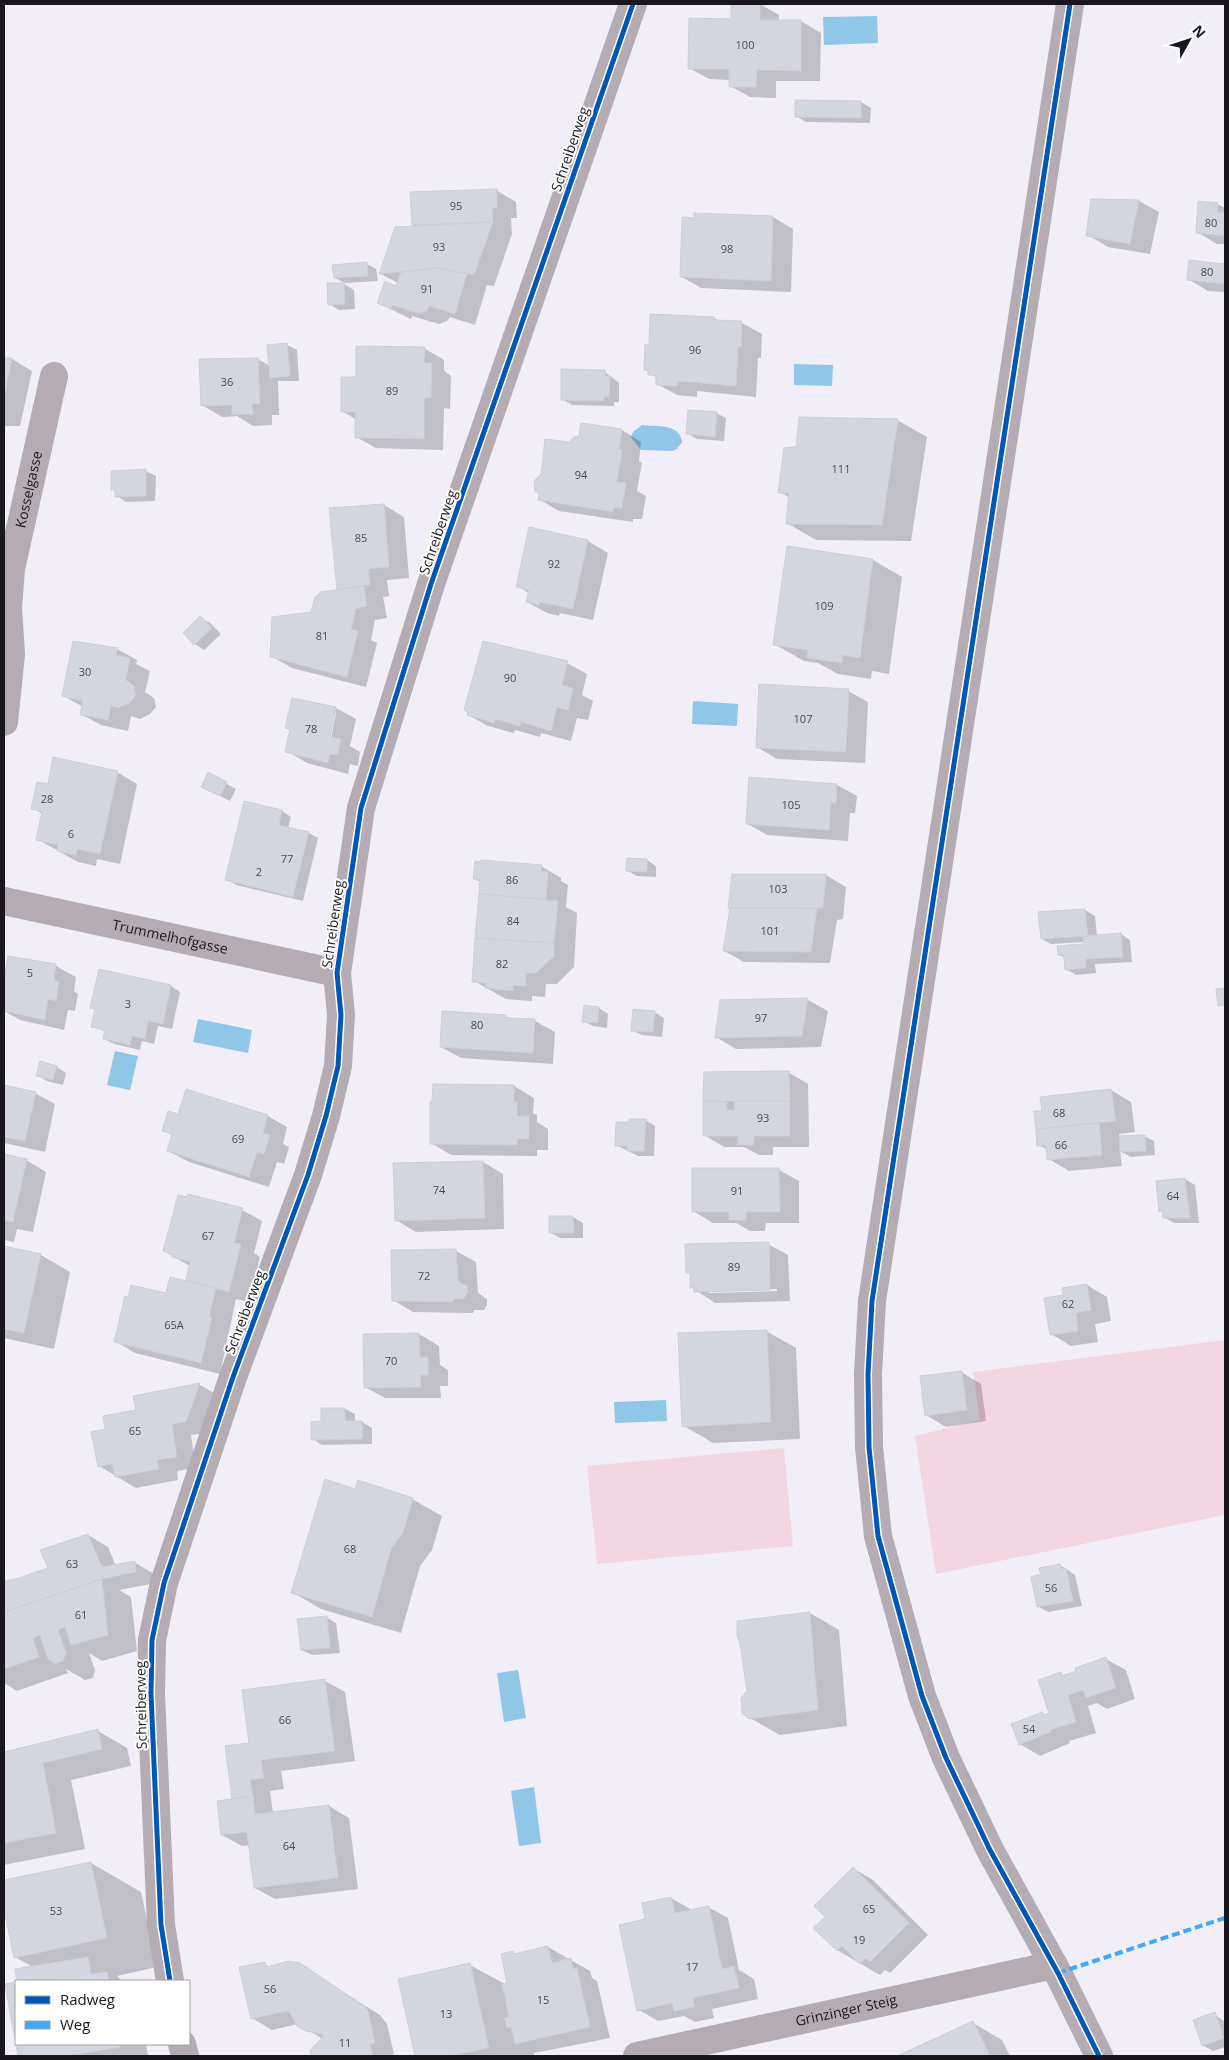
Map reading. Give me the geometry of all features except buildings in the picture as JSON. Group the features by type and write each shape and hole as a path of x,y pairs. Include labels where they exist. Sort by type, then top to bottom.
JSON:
{"street":[{"name":"Schreiberweg","path":"170,1980 160,1907 151,1694 152,1640 167,1574 233,1377 308,1175 326,1116 338,1066 341,1014 337,973 361,808 432,584 633,4"},
{"path":"1070,4 874,1291 868,1374 868,1447 878,1536 922,1696 946,1758 990,1850 1054,1964 1099,2056"},
{"name":"Kosselgasse","path":"4,722 11,654 8,608 11,569 54,376"},
{"name":"Trummelhofgasse","path":"4,901 337,973"},
{"name":"Grinzinger Steig","path":"637,2056 1054,1964"}],"shaded area":[{"path":"1225,1340 1225,1515 936,1574 915,1436 980,1420 973,1372"},
{"path":"784,1448 793,1546 597,1564 587,1466"}],"water":[{"path":"877,16 878,43 824,45 823,17"},
{"path":"794,364 833,365 832,386 794,385"},
{"path":"642,425 672,429 677,432 682,442 677,449 672,451 641,450 631,437 633,432"},
{"path":"693,701 738,704 737,726 692,724"},
{"path":"198,1019 252,1030 248,1053 193,1042"},
{"path":"115,1051 138,1056 130,1090 107,1085"},
{"path":"666,1400 667,1421 615,1423 614,1402"},
{"path":"518,1670 526,1718 504,1722 497,1673"},
{"path":"534,1787 541,1843 519,1846 511,1791"}],"marked path":[{"path":"1058,1973 1225,1918"}],"cycle path":[{"path":"170,1980 161,1925 151,1694 152,1640 164,1583 233,1377 308,1175 326,1116 338,1066 341,1015 337,973 361,808 431,584 633,4"},
{"path":"1070,4 872,1301 868,1374 869,1447 878,1536 922,1696 946,1758 990,1850 1058,1973 1099,2056"}]}
